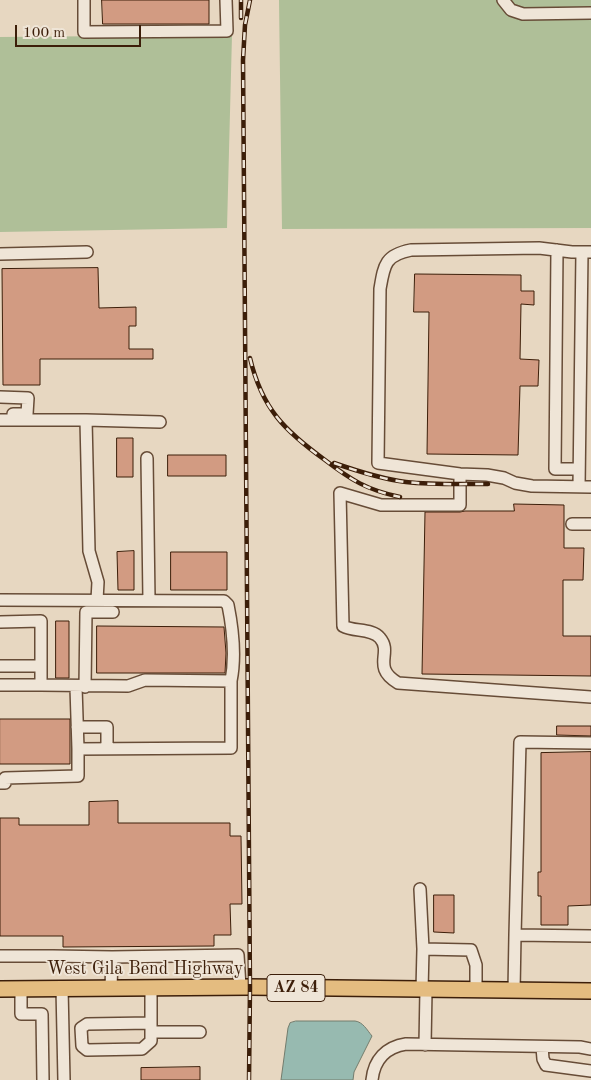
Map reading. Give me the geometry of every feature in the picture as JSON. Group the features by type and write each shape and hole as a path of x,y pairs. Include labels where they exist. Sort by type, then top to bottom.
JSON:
{"main road":[{"name":"West Gila Bend Highway","path":"0,988 591,991"}],"street":[{"path":"84,0 84,32 226,31 226,0"},
{"path":"503,0 511,10 523,14 591,13"},
{"path":"579,487 586,252 538,248 411,250 397,253 388,260 383,272 380,289 378,463 504,478 515,483 532,486 579,487 591,487"},
{"path":"558,250 555,469 579,469"},
{"path":"0,254 87,252"},
{"path":"0,397 28,398 27,414 0,414"},
{"path":"0,420 160,422"},
{"path":"86,420 88,550 98,582 97,600"},
{"path":"147,458 149,600"},
{"path":"460,474 460,505 381,505 340,493 343,626 348,629 375,633 381,639 384,647 383,666 390,678 398,683 591,697"},
{"path":"572,524 591,524"},
{"path":"0,600 224,601 228,605 234,666 231,680 231,748 78,749"},
{"path":"0,783 5,783 5,778 78,776 77,727 86,612 113,612"},
{"path":"0,622 40,621 41,685"},
{"path":"0,666 41,666"},
{"path":"0,685 128,686 145,680 231,680"},
{"path":"77,727 107,727 107,748"},
{"path":"514,990 520,742 591,743"},
{"path":"420,890 425,1044"},
{"path":"515,936 591,936"},
{"path":"423,949 471,950 476,965 476,990"},
{"path":"0,956 112,958 238,955 240,988"},
{"path":"111,988 112,958"},
{"path":"21,988 21,1014 42,1014 43,1080"},
{"path":"62,988 64,1080"},
{"path":"151,988 151,1028 151,1040 142,1049 87,1050 82,1046 81,1028 87,1024 151,1028 200,1032"},
{"path":"372,1080 376,1062 388,1050 406,1044 580,1047 591,1050"},
{"path":"542,1047 543,1059 546,1065 591,1071"}],"green space":[{"path":"279,0 591,0 591,228 282,229"},
{"path":"232,35 227,228 0,232 0,37"}],"water":[{"path":"296,1021 355,1021 365,1027 372,1036 354,1072 353,1080 281,1080 288,1028 290,1023"}],"building":[{"path":"102,0 209,0 209,24 103,24"},
{"path":"98,268 99,308 136,307 136,326 129,326 129,349 153,349 153,359 40,359 40,385 3,385 2,269"},
{"path":"415,274 521,275 521,291 534,291 534,305 521,304 520,359 539,360 538,386 520,386 518,455 427,454 429,312 414,312"},
{"path":"117,438 133,438 133,477 117,477"},
{"path":"168,455 226,455 226,476 168,476"},
{"path":"514,504 564,505 564,548 584,548 583,580 563,580 563,636 591,636 591,676 422,674 425,512 514,511"},
{"path":"134,551 134,590 118,590 117,552"},
{"path":"171,552 227,552 227,590 171,590"},
{"path":"56,621 69,621 69,678 56,678"},
{"path":"97,626 224,627 225,673 97,673"},
{"path":"0,719 70,719 70,764 0,764"},
{"path":"557,726 591,726 591,736 557,735"},
{"path":"591,752 591,905 568,906 568,925 541,925 541,896 538,896 538,872 541,872 541,753"},
{"path":"118,801 118,823 230,823 230,836 241,836 242,904 230,904 231,935 214,935 214,946 63,947 63,936 0,936 0,818 19,818 19,825 89,825 89,802"},
{"path":"434,895 454,895 454,933 434,932"},
{"path":"200,1067 200,1080 141,1080 141,1068"}],"railway":[{"path":"241,0 241,18"},
{"path":"249,1080 250,987 243,60 245,25 250,0"},
{"path":"250,358 255,376 268,405 298,439 351,479 378,491 400,497"},
{"path":"334,463 360,472 397,481 436,484 488,484"}]}
